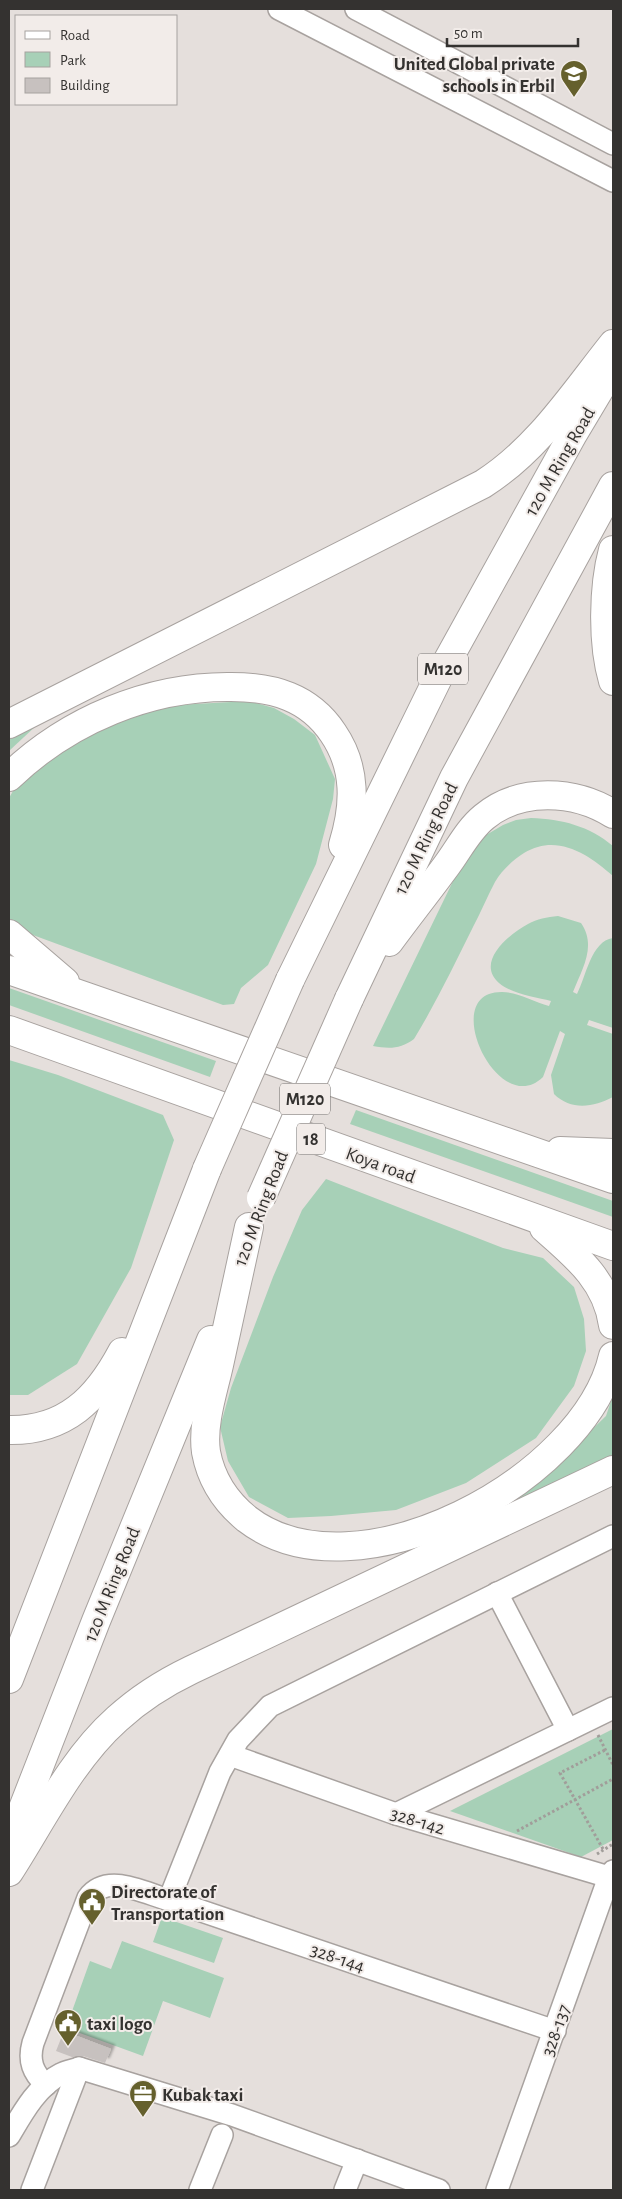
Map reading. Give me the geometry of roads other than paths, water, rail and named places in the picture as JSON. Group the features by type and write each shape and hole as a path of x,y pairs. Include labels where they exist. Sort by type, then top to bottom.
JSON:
{"highway":[{"path":"9,724 483,484 506,470 536,441 613,344"},
{"name":"120 M Ring Road","path":"9,1679 206,1169 301,955 438,678 564,451 613,367"},
{"name":"120 M Ring Road","path":"9,1844 96,1621 205,1355 224,1304 249,1226 351,994 454,778 613,486"},
{"path":"613,550 607,580 605,606 613,682"},
{"path":"9,777 30,759 81,725 116,709 166,692 218,687 269,689 303,703 318,715 341,744 352,779 352,796 351,812 344,845 301,955"},
{"path":"351,994 447,865 472,828 498,807 529,796 562,796 593,804 613,814"},
{"path":"9,934 80,994"},
{"path":"9,970 613,1180"},
{"name":"Koya road","path":"17,1035 613,1246"},
{"path":"531,1150 613,1153"},
{"path":"9,1430 34,1429 60,1420 82,1405 100,1387 122,1352 192,1204"},
{"path":"533,1219 585,1265 607,1299 613,1325"},
{"path":"249,1226 210,1405 205,1438 206,1451 213,1476 234,1508 258,1527 288,1541 321,1546 388,1540 437,1526 487,1502 538,1467 570,1434 604,1387 613,1356"},
{"path":"9,1872 86,1754 116,1720 152,1692 191,1670 613,1470"}],"street":[{"path":"279,9 613,181"},
{"path":"356,9 611,137 589,168"},
{"path":"169,1900 220,1772 238,1740 270,1706 613,1536"},
{"path":"497,1593 568,1730"},
{"path":"396,1814 613,1708"},
{"name":"328-142","path":"230,1755 396,1814 611,1874"},
{"name":"328-137","path":"497,2190 611,1874"},
{"name":"328-144","path":"46,2085 32,2067 32,2043 88,1898 99,1887 114,1884 169,1900 555,2031"},
{"path":"32,2190 79,2068"},
{"path":"9,2136 26,2106 46,2085 61,2074 79,2068 232,2115 439,2190"},
{"path":"200,2190 222,2135"},
{"path":"345,2190 357,2160"}],"place":[{"name":"United Global private schools in Erbil","path":"574,98"},
{"name":"Directorate of Transportation","path":"92,1926"},
{"name":"taxi logo","path":"68,2047"},
{"name":"Kubak taxi","path":"143,2118"}]}
